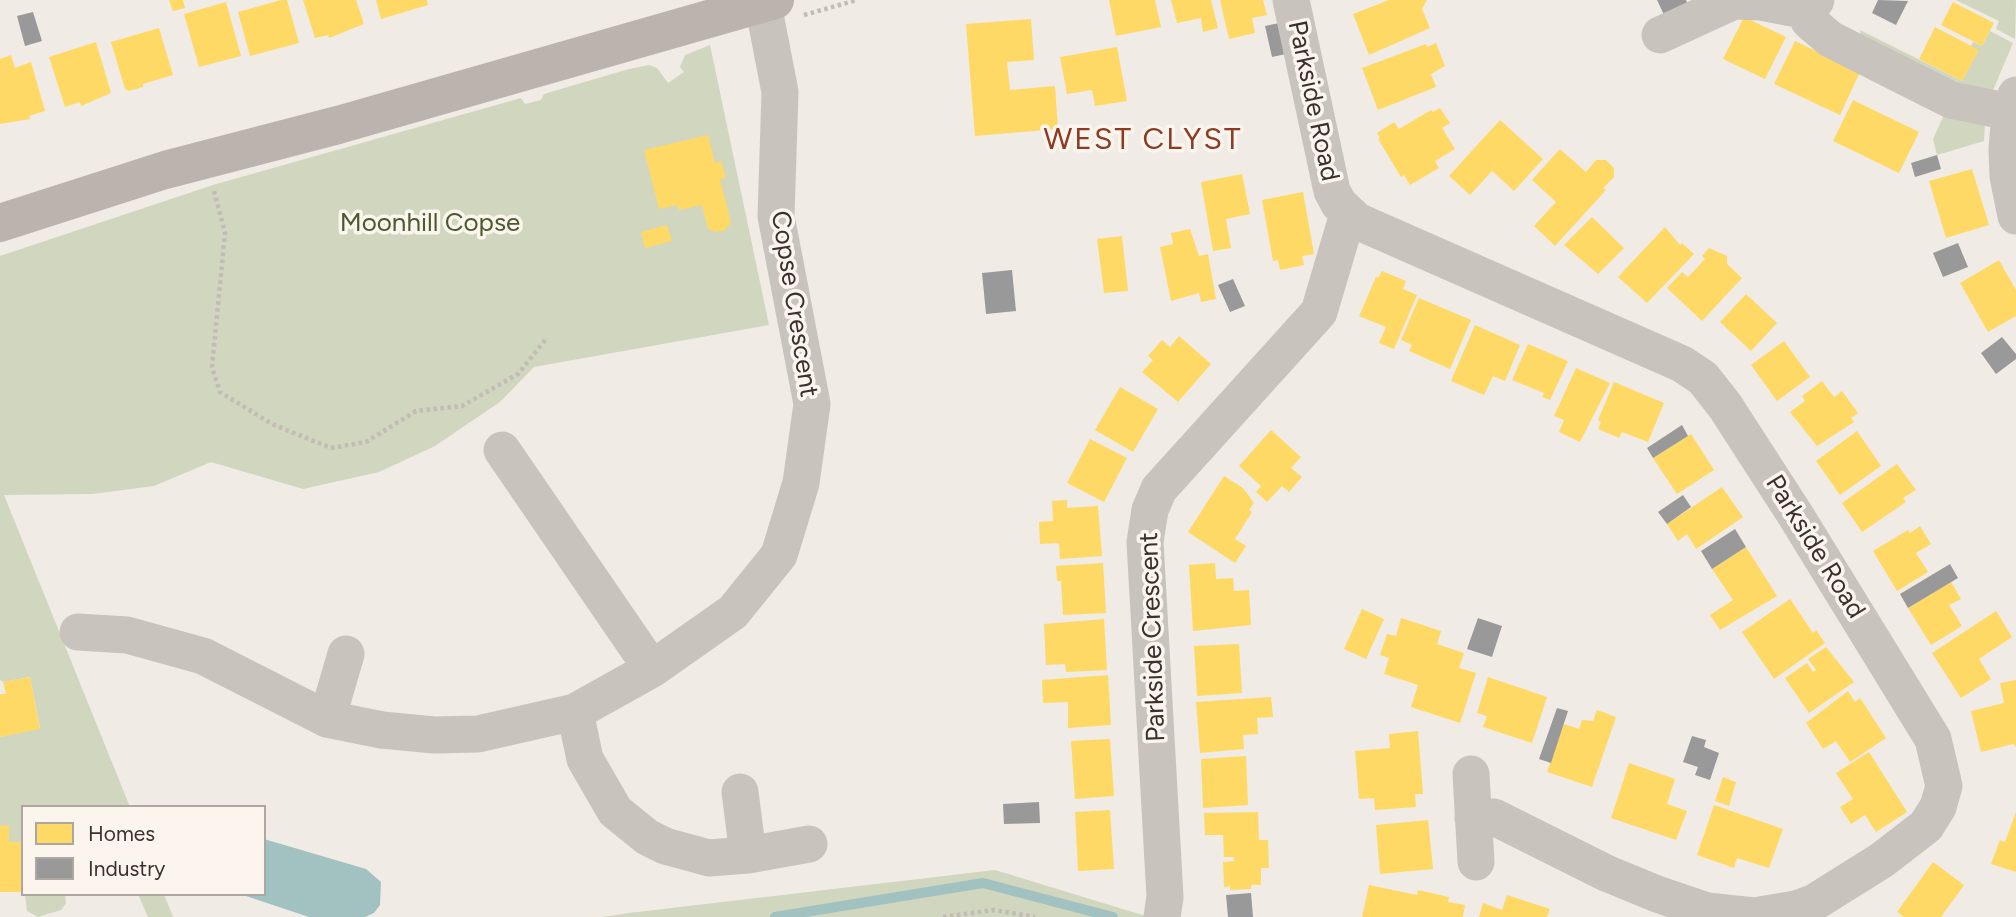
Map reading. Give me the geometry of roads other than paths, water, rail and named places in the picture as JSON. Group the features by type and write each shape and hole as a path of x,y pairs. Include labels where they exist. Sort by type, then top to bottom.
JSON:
{"main road":[{"path":"0,223 205,159 769,2"}],"street":[{"name":"Parkside Road","path":"1291,0 1332,191 1348,214 1567,316 1682,364 1703,378 1725,406 1803,527 1933,739 1944,786 1942,796 1926,826 1882,860 1815,902 1796,909 1754,916 1707,911 1670,899 1606,873 1494,817 1473,818"},
{"path":"1660,35 1734,1 1812,6 1809,21 1815,29 1864,57 1951,100 2013,104 2008,176 2016,216"},
{"name":"Copse Crescent","path":"78,632 122,651 203,656 327,719 421,734 478,734 575,712 652,669 744,601 779,555 801,483 812,404 776,216 780,92 769,2"},
{"name":"Parkside Crescent","path":"1162,917 1165,897 1144,542 1150,510 1160,489 1319,313 1348,214"},
{"path":"502,450 652,669"},
{"path":"327,719 346,654"},
{"path":"575,712 585,759 615,811 632,826 665,846 709,858 748,855 809,844"},
{"path":"1471,774 1476,862"},
{"path":"740,792 748,855"}],"water":[{"path":"266,840 366,869 381,882 380,905 374,913 365,917 309,917 246,896 266,896"}],"waterway":[{"path":"775,917 983,883 1113,917"}],"district":[{"name":"WEST CLYST","path":"1143,140"}],"park label":[{"name":"Moonhill Copse","path":"430,223"}]}
